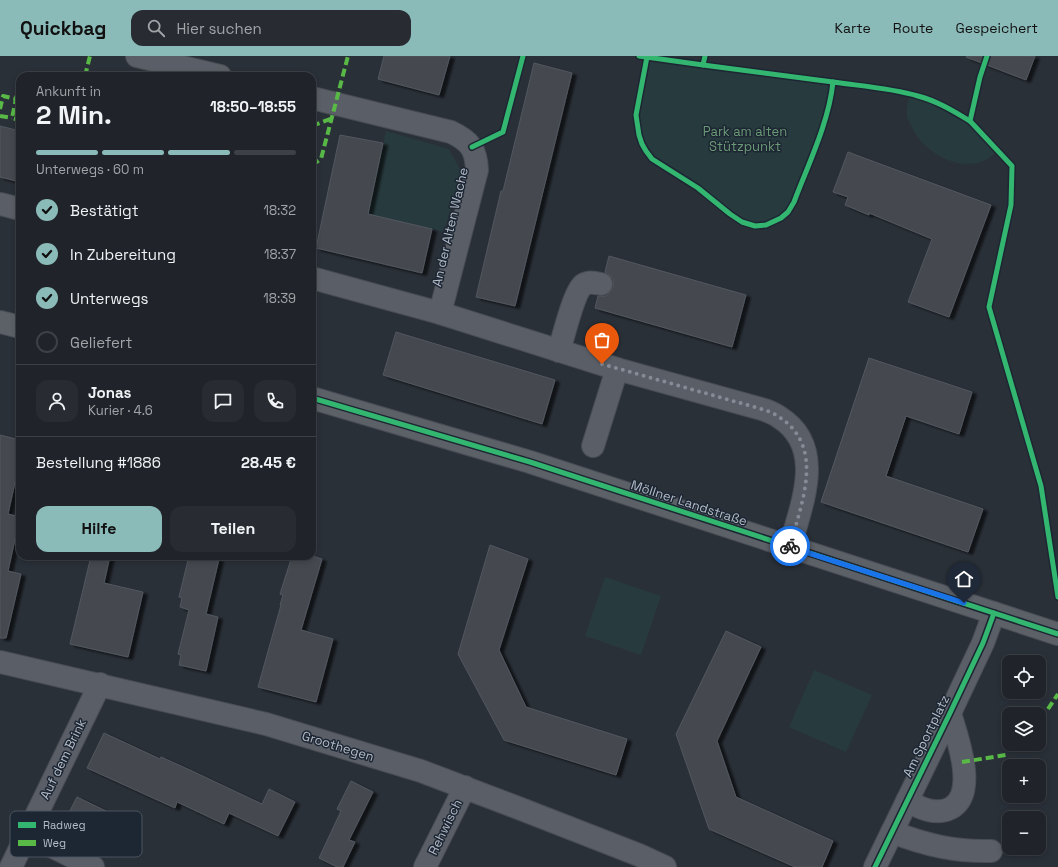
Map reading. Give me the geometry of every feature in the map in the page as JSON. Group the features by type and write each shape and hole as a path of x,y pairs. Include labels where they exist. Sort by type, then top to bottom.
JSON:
{"main road":[{"path":"0,322 16,326"},
{"name":"Möllner Landstraße","path":"316,399 530,462 1058,634"}],"street":[{"path":"137,56 203,72"},
{"name":"An der Alten Wache","path":"316,99 451,132 463,138 472,147 476,158 477,170 440,313"},
{"path":"0,204 16,208"},
{"path":"316,279 440,313 616,369 765,410 779,417 793,428 802,442 807,457 808,473 805,489 790,547"},
{"path":"559,351 577,295 582,286 589,282 601,284"},
{"path":"593,446 616,369"},
{"name":"Am Sportplatz","path":"875,867 950,714 983,643 994,613"},
{"name":"Groothegen","path":"0,662 100,684 266,724 421,771 465,786 639,855 665,867"},
{"name":"Auf dem Brink","path":"38,811 100,684"},
{"path":"907,801 921,808 934,811 947,810 958,804 963,793 965,778 950,714"},
{"name":"Rehwisch","path":"425,867 465,786"},
{"path":"892,832 928,845 951,849 992,851"},
{"name":"Auf dem Brink","path":"11,867 16,857"},
{"path":"72,857 92,867"}],"green space":[{"name":"Park am alten Stützpunkt","path":"647,57 833,82 825,120 794,202 781,218 766,225 742,222 701,190 646,151 636,115"},
{"path":"910,94 945,106 970,121 998,150 988,159 976,163 963,164 950,161 938,155 918,138 908,120 907,110"},
{"path":"386,131 449,149 461,171 444,232 368,214"},
{"path":"605,577 661,596 641,655 585,636"},
{"path":"814,670 872,695 846,752 789,727"}],"building":[{"path":"384,56 450,56 439,95 378,79"},
{"path":"1035,56 1026,80 966,57"},
{"path":"534,63 572,73 515,306 476,297 501,191 503,191"},
{"path":"0,126 16,130 16,181 0,177"},
{"path":"340,135 383,143 368,214 432,229 422,273 316,248"},
{"path":"848,152 991,205 949,317 908,302 932,239 869,213 869,215 845,205 848,197 833,192"},
{"path":"609,256 746,295 732,347 595,308 598,296 606,296 613,287 613,279 605,272"},
{"path":"396,332 555,380 542,424 383,375"},
{"path":"869,358 972,392 959,434 906,416 886,476 983,509 968,552 821,502"},
{"path":"0,435 16,439 16,478 8,514 16,516 16,535 8,571 21,574 6,638 0,638"},
{"path":"490,545 528,559 499,650 526,707 627,739 616,775 504,740 458,654"},
{"path":"316,557 322,559 301,630 333,639 316,702 258,687 281,605 283,595 280,594 291,560 316,560"},
{"path":"90,560 109,560 104,583 143,592 128,657 70,644"},
{"path":"188,560 219,560 206,614 218,617 206,671 179,665 181,655 178,654 189,610 180,607 182,598 179,597"},
{"path":"726,631 761,647 717,741 736,797 833,841 822,867 795,867 709,829 676,734"},
{"path":"104,733 160,759 161,757 262,804 269,789 295,802 278,836 229,813 224,824 177,802 175,808 87,768"},
{"path":"351,781 373,792 349,840 355,842 343,867 337,867 319,858 341,811 337,809"},
{"path":"77,797 106,811 70,811"}],"marked path":[{"path":"86,72 90,56"},
{"path":"316,162 321,159 348,56"},
{"path":"0,109 3,96 16,99"},
{"path":"16,99 12,118 16,119"},
{"path":"0,116 12,118"},
{"path":"316,124 333,118"},
{"path":"1048,709 1058,694"},
{"path":"962,762 1006,755"}],"cycle path":[{"path":"472,147 503,132 523,56"},
{"path":"639,56 703,65"},
{"path":"705,56 703,65 833,82"},
{"path":"987,56 980,77 970,121 1012,166 1011,205 989,307 1041,486 1058,597"},
{"path":"647,57 636,115 639,135 646,151 652,159 698,188 730,214 742,222 755,226 766,225 781,218 788,212 794,202 823,128 831,97 833,82 908,93 938,103 970,121"},
{"path":"316,399 530,462 1058,634"},
{"path":"875,867 983,643 994,613"}],"way so far":[{"path":"602,364 765,410 779,417 793,428 802,442 807,457 808,473 790,546"}],"route":[{"path":"790,546 964,603"}]}
